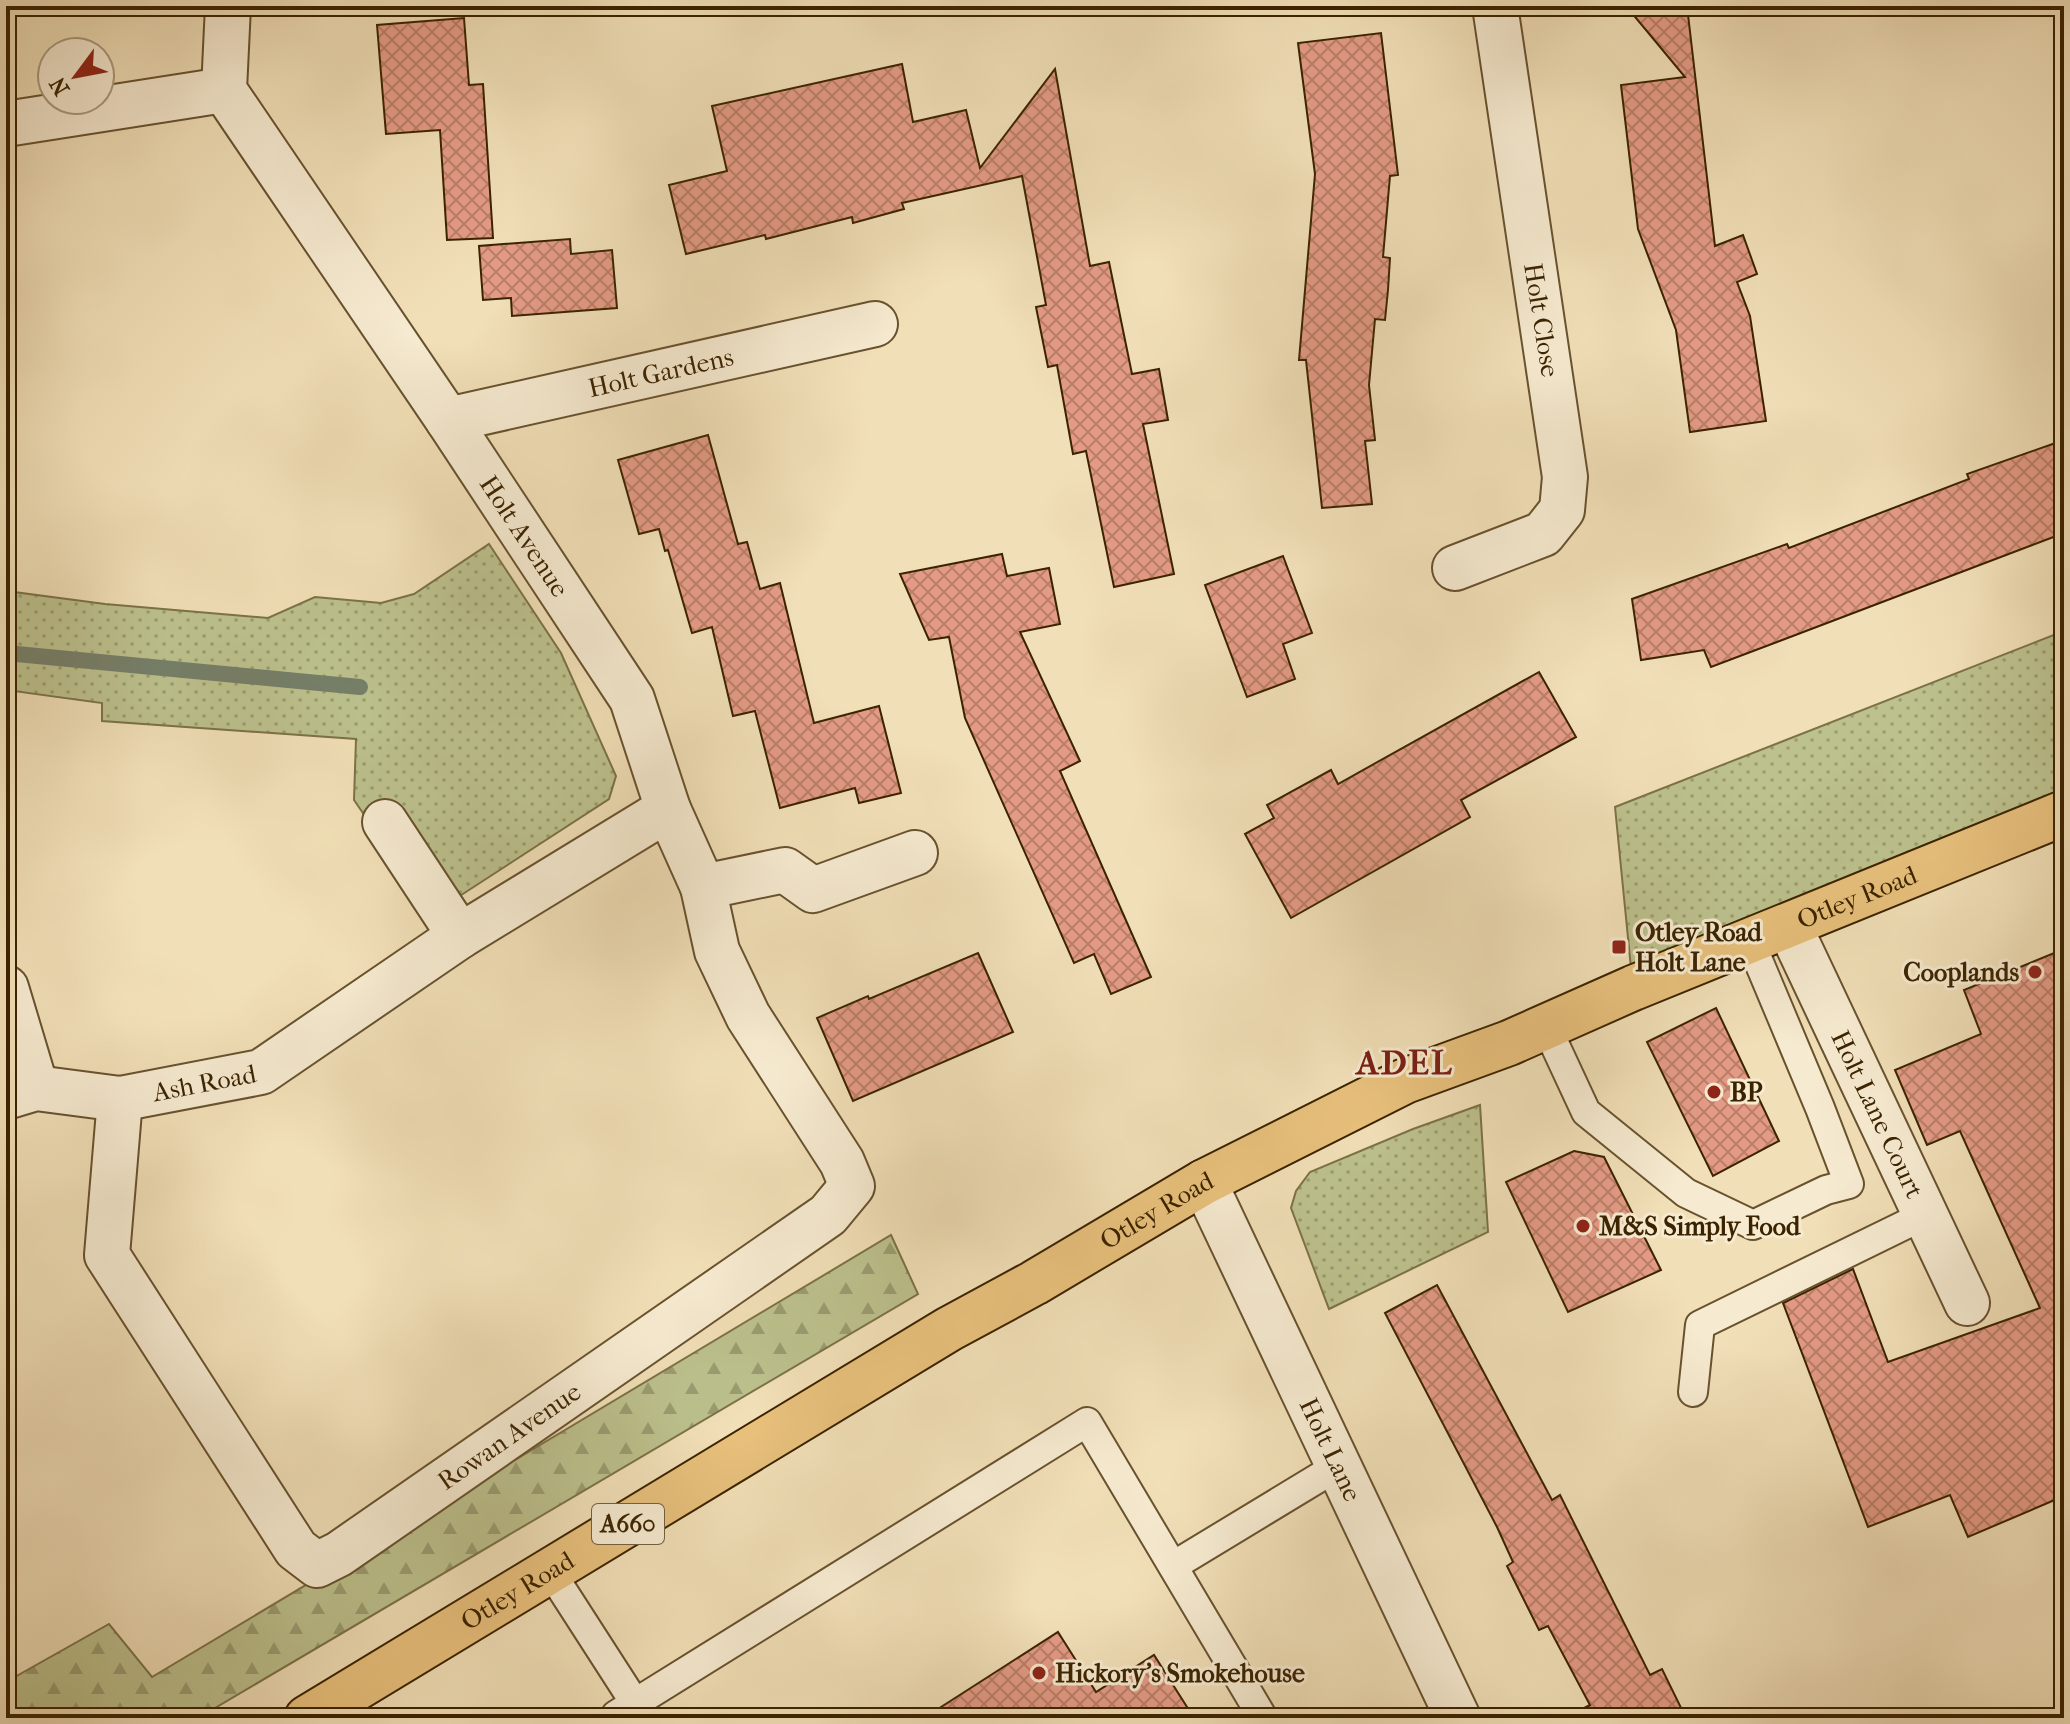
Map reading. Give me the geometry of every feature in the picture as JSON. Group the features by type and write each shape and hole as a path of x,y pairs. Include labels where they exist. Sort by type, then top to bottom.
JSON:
{"highway":[{"name":"Otley Road","path":"307,1718 949,1329 1034,1283 1204,1182 1405,1081 1509,1043 2064,813"}],"street":[{"path":"6,124 224,90 228,6"},
{"name":"Holt Close","path":"1455,568 1543,534 1562,510 1565,477 1495,6"},
{"name":"Holt Avenue","path":"224,90 448,420 632,699 668,809 703,887"},
{"name":"Holt Gardens","path":"448,420 875,324"},
{"name":"Ash Road","path":"21,1093 120,1099 261,1072 460,936 668,809"},
{"path":"385,822 460,936"},
{"path":"703,887 785,870 813,890 915,853"},
{"name":"Rowan Avenue","path":"120,1099 107,1255 296,1549 317,1565 339,1554 828,1215 852,1186 842,1162 748,1016 717,951 703,887"},
{"name":"Holt Lane Court","path":"1770,933 1925,1215 1967,1303"},
{"path":"6,988 21,1093"},
{"name":"Holt Lane","path":"1204,1182 1458,1718"}],"lane":[{"path":"1546,1026 1586,1112 1686,1193 1753,1225 1826,1190 1849,1184 1820,1108 1770,933"},
{"path":"1693,1392 1700,1325 1925,1215"},
{"path":"550,1571 627,1711 1087,1422 1263,1718"},
{"path":"1173,1566 1338,1466"}],"green space":[{"path":"489,544 561,653 616,776 609,799 432,914 354,800 356,739 102,721 102,703 6,690 6,591 105,604 268,618 315,597 381,603 414,594"},
{"path":"2064,631 2064,813 1633,988 1615,807"},
{"path":"1480,1105 1488,1232 1329,1309 1291,1208 1296,1191 1310,1172"},
{"path":"891,1235 918,1294 198,1718 6,1718 6,1682 109,1624 152,1677"}],"building":[{"path":"1626,6 1687,6 1715,246 1743,235 1757,274 1737,282 1750,316 1766,421 1690,432 1676,330 1638,229 1621,85 1685,77"},
{"path":"464,18 469,85 483,84 493,238 447,240 440,130 386,134 377,25"},
{"path":"1381,33 1398,175 1390,176 1383,257 1390,258 1385,320 1375,319 1369,385 1375,440 1365,441 1372,504 1322,508 1306,360 1299,360 1315,174 1298,43"},
{"path":"902,64 913,122 966,110 980,168 1055,69 1090,266 1109,262 1132,374 1159,369 1168,420 1143,424 1174,574 1114,587 1086,451 1073,454 1057,365 1048,367 1036,307 1046,305 1022,176 902,203 904,209 853,223 852,217 766,239 765,235 686,254 669,185 727,171 712,106"},
{"path":"570,239 571,254 612,250 617,308 512,316 511,298 483,300 479,246"},
{"path":"708,435 738,544 747,542 760,589 780,583 814,723 879,706 901,793 859,803 855,788 780,808 755,711 733,716 712,627 692,633 668,550 665,551 659,529 639,534 618,460"},
{"path":"2064,440 2064,533 1711,667 1704,650 1641,660 1632,599 1787,544 1789,548 1969,479 1967,474"},
{"path":"1002,554 1007,576 1049,568 1060,624 1020,632 1080,761 1060,771 1151,977 1111,994 1094,954 1074,963 965,718 949,637 929,640 900,574"},
{"path":"1283,556 1312,633 1283,644 1295,679 1247,697 1205,585"},
{"path":"1539,672 1576,737 1461,800 1470,817 1291,918 1245,834 1274,818 1267,805 1331,770 1338,784"},
{"path":"2064,949 2064,1496 1968,1537 1950,1495 1868,1527 1783,1303 1853,1269 1888,1362 2040,1308 1960,1131 1927,1145 1895,1070 1981,1034 1964,990"},
{"path":"978,953 1013,1032 853,1101 817,1018"},
{"name":"BP","path":"1716,1008 1779,1141 1713,1176 1647,1042"},
{"name":"M&S Simply Food","path":"1574,1151 1604,1157 1661,1270 1568,1312 1506,1182"},
{"path":"1437,1285 1552,1500 1560,1495 1650,1675 1662,1669 1686,1718 1565,1718 1590,1705 1548,1626 1539,1630 1507,1566 1513,1562 1497,1527 1385,1313"},
{"name":"Hickory's Smokehouse","path":"1058,1632 1096,1692 1154,1655 1194,1718 924,1718"}],"waterway":[{"path":"6,653 360,687"}],"place":[{"name":"Otley Road Holt Lane","path":"1619,947"},
{"name":"Cooplands","path":"2035,972"},
{"name":"BP","path":"1714,1092"},
{"name":"M&S Simply Food","path":"1583,1226"},
{"name":"Hickory's Smokehouse","path":"1039,1673"}],"district":[{"name":"ADEL","path":"1405,1062"}]}
